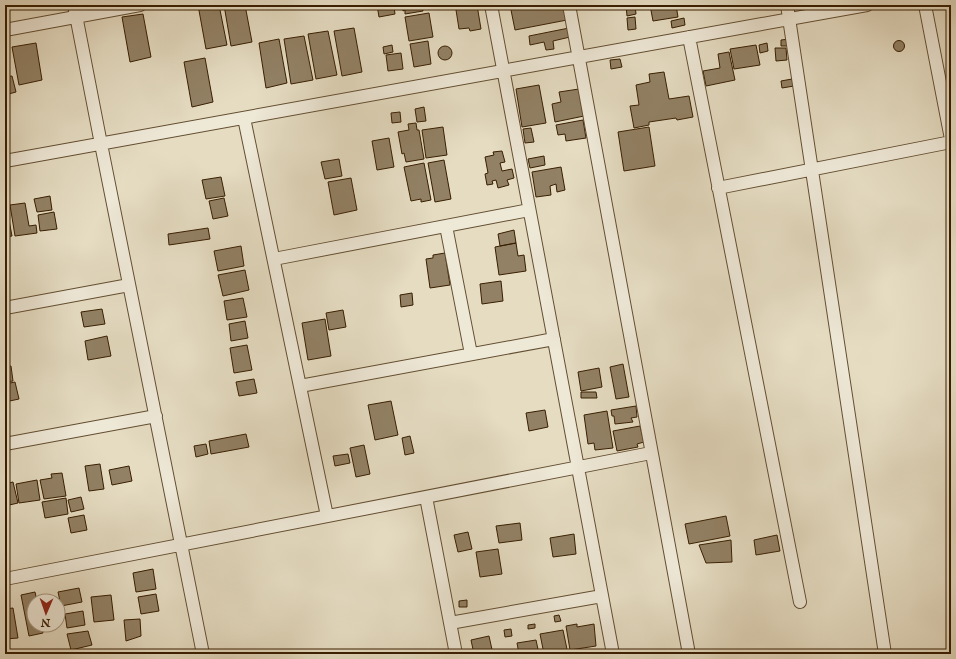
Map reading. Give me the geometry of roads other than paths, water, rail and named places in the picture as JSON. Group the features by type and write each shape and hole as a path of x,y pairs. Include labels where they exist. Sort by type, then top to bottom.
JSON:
{"street":[{"path":"5,30 75,11 140,5"},
{"path":"491,5 613,654"},
{"path":"569,5 689,654"},
{"path":"786,5 885,654"},
{"path":"5,162 867,5"},
{"path":"925,5 951,139"},
{"path":"75,11 203,654"},
{"path":"689,37 800,602"},
{"path":"244,118 327,516"},
{"path":"718,188 951,142"},
{"path":"274,259 530,210"},
{"path":"446,226 471,354"},
{"path":"5,308 129,285"},
{"path":"300,386 554,339"},
{"path":"5,444 156,416"},
{"path":"5,579 651,453"},
{"path":"426,497 456,654"},
{"path":"450,623 602,596"}]}
